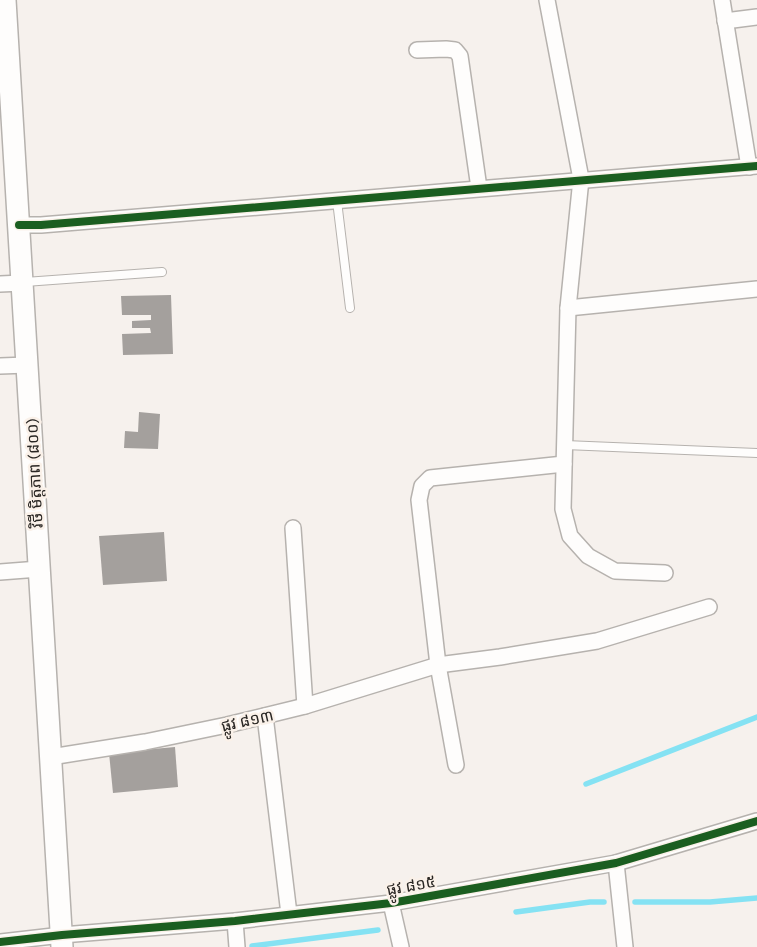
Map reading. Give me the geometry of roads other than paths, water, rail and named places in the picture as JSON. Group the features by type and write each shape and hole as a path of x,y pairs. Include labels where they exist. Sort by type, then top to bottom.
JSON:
{"main road":[{"name":"វិថី មិត្តភាព (៨០០)","path":"3,3 19,225 62,941"}],"street":[{"path":"547,0 581,179 568,308 563,508 570,536 588,556 615,571 664,574"},
{"path":"19,225 41,225 753,166 722,0"},
{"path":"725,21 757,17"},
{"path":"417,50 455,50 460,56 479,188"},
{"path":"0,284 22,282"},
{"path":"568,308 757,289"},
{"path":"0,366 27,365"},
{"path":"456,764 438,665 419,500 422,486 430,478 564,464"},
{"path":"293,528 305,706"},
{"path":"0,572 39,569"},
{"name":"ផ្លូវ ៨១៣","path":"50,756 145,742 265,716 305,706 438,665 500,657 597,640 709,607"},
{"path":"265,716 289,914"},
{"name":"ផ្លូវ ៨១៥","path":"0,942 62,941 391,903 616,863 757,821"},
{"path":"616,863 625,947"},
{"path":"391,903 401,947"},
{"path":"235,921 236,947"}],"lane":[{"path":"337,201 350,308"},
{"path":"22,282 162,272"},
{"path":"565,445 757,454"}],"waterway":[{"path":"586,784 757,717"},
{"path":"635,902 710,902 757,898"},
{"path":"516,912 590,902 604,902"},
{"path":"252,946 378,930"}]}
